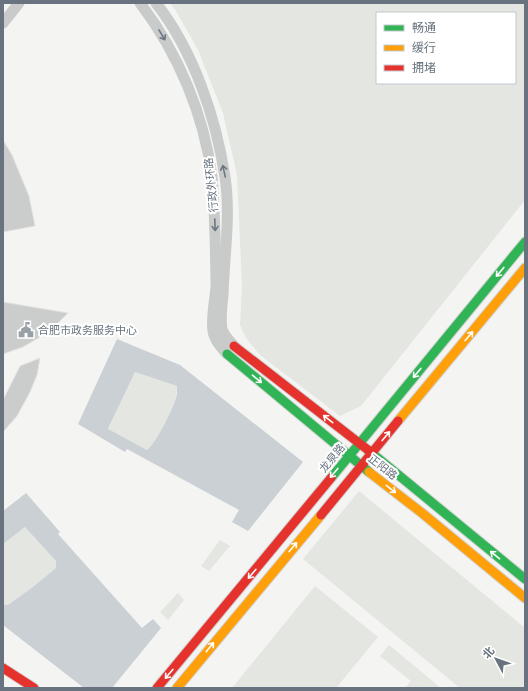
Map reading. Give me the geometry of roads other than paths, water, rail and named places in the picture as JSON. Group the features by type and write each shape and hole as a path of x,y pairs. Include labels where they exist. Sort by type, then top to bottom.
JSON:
{"street":[{"path":"3,23 19,3"},
{"name":"行政外环路","path":"140,3 174,55 189,89 201,126 212,177 213,192 216,287 213,333 218,343 231,350"},
{"name":"行政外环路","path":"156,3 163,12 185,50 200,83 212,118 226,177 228,230 223,285 222,327 231,350"},
{"name":"龙泉路","path":"157,688 525,242"},
{"path":"177,688 360,465 525,268"},
{"name":"正阳路","path":"231,350 359,443 525,579"},
{"name":"正阳路","path":"231,350 349,456 422,513 525,598"},
{"path":"3,668 34,688"}],"place":[{"name":"合肥市政务服务中心","path":"26,330"}]}
